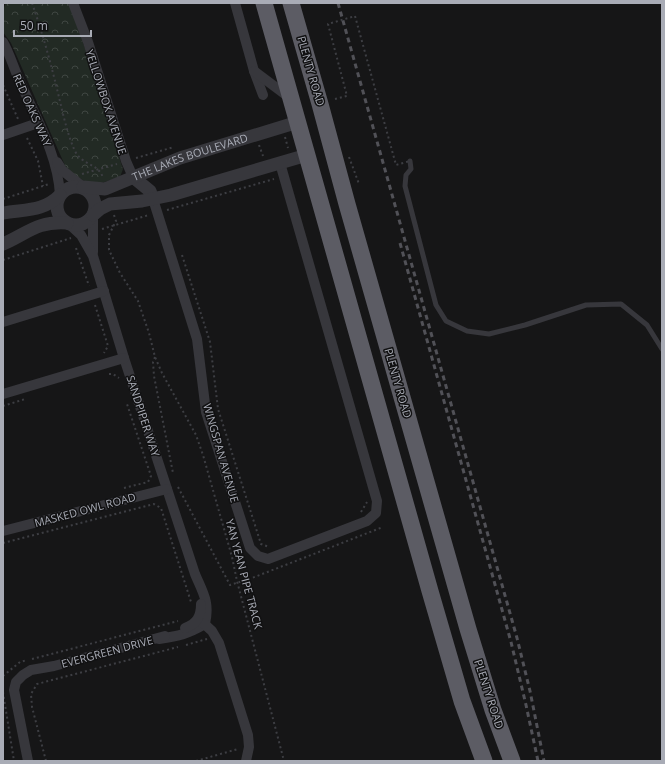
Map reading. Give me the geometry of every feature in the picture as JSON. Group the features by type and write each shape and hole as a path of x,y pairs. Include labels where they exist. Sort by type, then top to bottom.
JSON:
{"highway":[{"path":"264,3 430,592 462,701 484,761"},
{"name":"PLENTY ROAD","path":"291,3 468,629 493,710 512,761"},
{"path":"298,122 323,115"},
{"path":"307,155 332,148"}],"street":[{"name":"YELLOWBOX AVENUE","path":"73,3 88,42 126,161 133,177"},
{"path":"235,3 254,71 263,95"},
{"name":"RED OAKS WAY","path":"3,42 8,50 13,66 52,154 62,170 83,187"},
{"name":"RED OAKS WAY","path":"3,52 13,66"},
{"path":"254,71 290,98"},
{"name":"THE LAKES BOULEVARD","path":"83,187 105,189 180,158 298,122"},
{"path":"3,135 38,123"},
{"name":"RED OAKS WAY","path":"52,154 59,180 60,195"},
{"path":"3,244 40,225 56,222 74,225 84,223 100,208 110,204 153,199 269,173 280,163 307,155"},
{"name":"WINGSPAN AVENUE","path":"153,199 197,339 206,412 250,548 258,556 268,559 367,521 376,513 377,501 280,163"},
{"path":"133,177 150,191 153,199"},
{"path":"3,213 39,209 52,203 64,190 70,187 83,187 89,190 93,196 96,208 93,215"},
{"path":"60,195 57,207 58,214 67,223"},
{"name":"SANDPIPER WAY","path":"93,215 93,256"},
{"name":"SANDPIPER WAY","path":"67,223 81,235 93,256 124,358 171,485 195,574 207,602 207,613 202,621"},
{"path":"3,322 104,291"},
{"path":"3,394 124,358"},
{"name":"MASKED OWL ROAD","path":"3,531 171,485"},
{"path":"202,621 219,643 248,735 249,747 246,761"},
{"name":"EVERGREEN DRIVE","path":"28,761 19,684 33,675 54,666 159,639 182,636 193,631 202,621"}],"lane":[{"path":"410,162 411,169 406,175 405,186 436,305 446,321 467,331 489,334 525,326 586,305 621,304 647,325 662,349"}],"path":[{"path":"32,3 49,59 71,142 75,151 82,160 97,169 102,174 105,189"},
{"path":"335,99 347,96 328,24 355,16 396,166 410,162"},
{"path":"260,134 258,140 269,173"},
{"path":"70,177 176,146"},
{"path":"3,199 59,180"},
{"name":"YAN YEAN PIPE TRACK","path":"110,204 116,222 109,235 109,250 120,273 138,301 149,333 155,357 169,388 196,435 203,455 232,557 284,761"},
{"path":"167,210 169,217"},
{"path":"75,245 108,346 104,353 97,355"},
{"path":"182,253 210,342 218,409 256,529 261,544 268,547 275,545"},
{"path":"155,357 153,362 154,376 174,475"},
{"path":"104,376 113,374 119,377 121,384"},
{"path":"3,406 32,397"},
{"path":"117,490 148,482 151,476 126,398"},
{"path":"171,485 230,584 252,578 383,527"},
{"path":"359,513 367,501"},
{"path":"3,543 154,504 157,505 161,508 192,608"},
{"path":"3,676 20,662 183,619"},
{"path":"186,645 207,639 214,635"},
{"path":"46,761 32,707 31,694 37,684 178,647"},
{"path":"3,692 14,761"},
{"path":"196,761 207,760 249,747"}],"green space":[{"path":"6,3 69,3 86,51 123,169 120,177 104,182 92,183 81,179 67,170 11,43 3,32 3,10"}],"railway":[{"path":"338,3 517,638 530,691 544,761"},
{"path":"400,243 511,642 538,761"}]}
